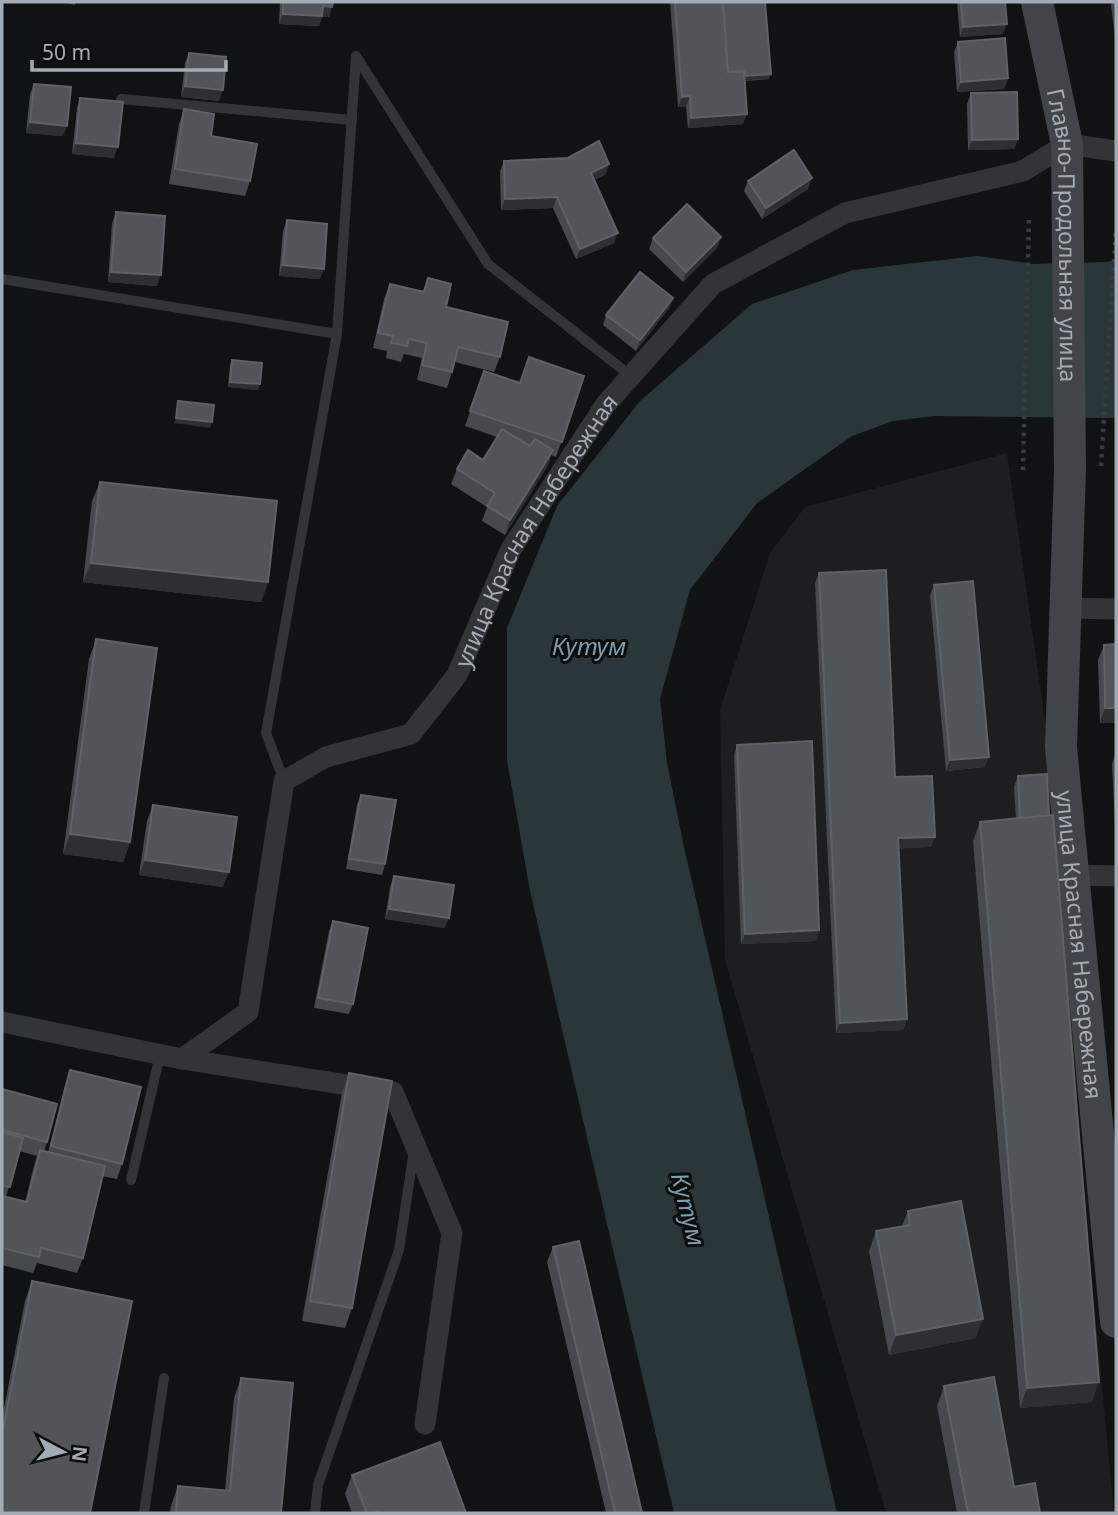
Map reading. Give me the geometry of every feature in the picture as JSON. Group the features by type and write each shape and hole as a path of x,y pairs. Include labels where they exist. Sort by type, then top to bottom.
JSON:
{"street":[{"name":"Главно-Продольная улица","path":"1037,2 1068,144 1070,470"},
{"path":"1068,144 1116,151"},
{"name":"улица Красная Набережная","path":"284,780 326,757 411,734 457,675 512,550 606,404 713,284 845,213 1023,171 1068,144"},
{"name":"улица Красная Набережная","path":"1070,470 1061,747 1110,1193 1116,1322"},
{"path":"1066,608 1116,609"},
{"path":"182,1059 248,1012 284,780"},
{"path":"1075,875 1116,876"},
{"path":"2,1022 182,1059 393,1092 452,1233 425,1424"}],"lane":[{"path":"284,780 266,733 337,334 356,56 488,264 631,376"},
{"path":"121,99 352,120"},
{"path":"2,279 337,334"},
{"path":"131,1180 160,1055"},
{"path":"316,1513 318,1485 399,1250 414,1147"},
{"path":"144,1513 164,1378"}],"path":[{"path":"1023,470 1029,216"},
{"path":"1104,428 1116,229"}],"shaded area":[{"path":"1007,453 1058,813 1082,1174 1114,1513 886,1513 725,960 720,710 770,553 805,507"}],"water":[{"name":"Кутум","path":"978,256 1033,264 1107,262 1116,259 1116,418 934,416 893,421 852,436 757,503 690,590 660,699 667,763 684,847 837,1513 674,1513 530,891 507,760 507,628 557,506 640,401 752,304 853,270"}],"building":[{"path":"283,2 333,2 332,7 323,6 322,16 283,14"},
{"path":"675,2 723,2 728,72 744,71 747,114 691,118 690,96 682,97"},
{"path":"723,2 765,2 771,74 744,76 744,71 728,72"},
{"path":"961,2 1005,2 1007,24 963,27"},
{"path":"1005,38 1008,78 961,82 958,42"},
{"path":"189,53 226,57 223,90 185,86"},
{"path":"34,84 71,87 67,126 30,122"},
{"path":"1017,92 1018,139 972,140 971,93"},
{"path":"80,98 123,102 118,147 76,143"},
{"path":"184,109 214,114 211,136 257,144 250,181 175,169"},
{"path":"599,141 609,164 591,173 618,233 580,249 557,197 505,199 504,161 568,158"},
{"path":"794,150 812,178 766,208 748,181"},
{"path":"687,204 721,237 686,272 653,238"},
{"path":"116,212 165,216 161,275 111,272"},
{"path":"287,220 327,224 324,269 283,265"},
{"path":"640,272 673,298 640,340 606,315"},
{"path":"428,278 451,284 446,307 508,322 500,357 458,347 452,372 422,365 427,343 409,339 407,346 391,343 393,336 378,333 390,284 424,292"},
{"path":"529,357 584,376 562,442 470,411 484,371 520,383"},
{"path":"232,360 262,363 260,384 230,382"},
{"path":"178,401 214,405 212,422 176,418"},
{"path":"502,429 530,446 535,439 553,450 510,520 487,506 495,493 457,469 468,450 483,460"},
{"path":"100,482 277,501 268,582 91,563"},
{"path":"886,570 895,777 932,776 935,837 898,838 907,1019 840,1023 819,573"},
{"path":"973,581 989,757 950,760 934,585"},
{"path":"96,639 157,648 130,842 70,834"},
{"path":"1116,644 1116,708 1105,708 1104,645"},
{"path":"812,741 819,930 745,934 737,745"},
{"path":"1047,774 1049,816 1020,818 1018,776"},
{"path":"361,795 396,800 385,864 349,859"},
{"path":"153,805 237,817 229,872 145,860"},
{"path":"1053,815 1099,1382 1027,1388 980,822"},
{"path":"394,876 454,885 449,918 389,909"},
{"path":"333,921 368,928 353,1004 318,998"},
{"path":"70,1070 141,1087 122,1164 51,1146"},
{"path":"349,1073 392,1081 352,1308 310,1301"},
{"path":"2,1089 57,1104 47,1142 2,1130"},
{"path":"2,1132 23,1138 10,1187 2,1185"},
{"path":"40,1150 105,1166 83,1258 41,1248 39,1257 2,1248 2,1196 27,1202"},
{"path":"961,1201 983,1319 896,1335 876,1231 910,1225 908,1211"},
{"path":"579,1241 642,1513 615,1513 553,1247"},
{"path":"32,1281 132,1301 90,1513 2,1513 2,1435"},
{"path":"994,1377 1014,1487 1035,1483 1040,1513 968,1513 944,1386"},
{"path":"241,1378 293,1383 281,1513 176,1513 178,1486 230,1491"},
{"path":"440,1442 466,1513 367,1513 352,1475"}]}
